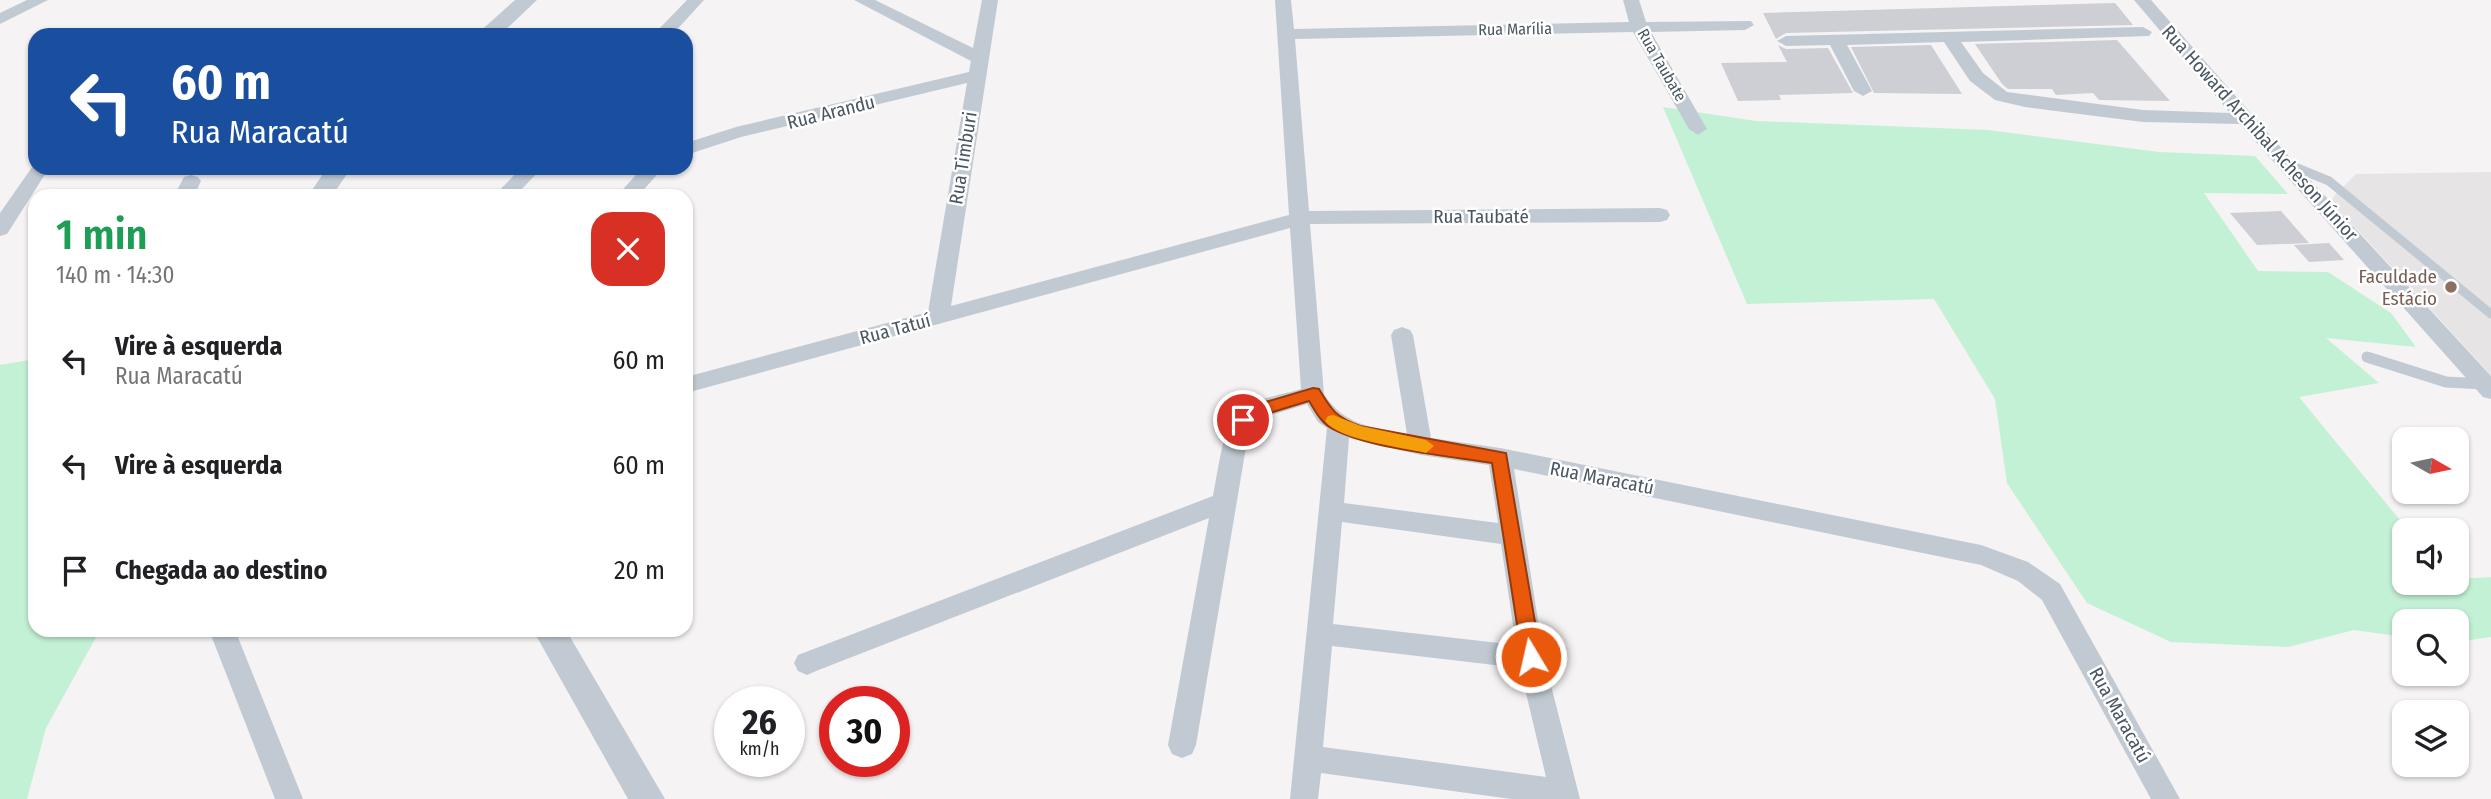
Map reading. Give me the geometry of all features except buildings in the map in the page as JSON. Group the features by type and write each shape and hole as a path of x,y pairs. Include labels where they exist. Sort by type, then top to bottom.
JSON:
{"street":[{"path":"0,19 40,0"},
{"path":"495,28 527,0"},
{"path":"669,28 696,0"},
{"path":"862,0 978,67"},
{"name":"Rua Timburi","path":"938,317 990,0"},
{"path":"1283,0 1302,218 1313,394 1326,416 1339,424 1304,799"},
{"name":"Rua Taubate","path":"1631,0 1639,27 1698,129"},
{"name":"Rua Howard Archibal Acheson Júnior","path":"2142,0 2284,163 2487,388"},
{"name":"Rua Marília","path":"1285,34 1745,25"},
{"path":"1786,40 2143,32"},
{"path":"1950,36 1976,77 2001,96 2025,102 2143,116 2246,119"},
{"path":"1836,40 1863,91"},
{"name":"Rua Arandu","path":"693,147 978,67"},
{"path":"0,229 35,175"},
{"path":"512,189 525,175"},
{"path":"634,189 646,175"},
{"name":"Rua Taubaté","path":"1104,270 1302,218 1660,215"},
{"name":"Rua Tatuí","path":"693,383 1104,270"},
{"path":"1402,334 1421,446"},
{"path":"1182,745 1233,453 1243,420 1258,411 1313,394"},
{"name":"Rua Maracatú","path":"1339,424 1421,446 1500,457 1981,555 2023,570 2051,592 2166,799"},
{"path":"1306,758 1566,796 1531,657 1500,457"},
{"path":"807,663 1225,502"},
{"path":"1330,511 1511,535"},
{"path":"1318,633 1531,657"},
{"path":"225,637 289,799"},
{"path":"553,637 647,799"}],"lane":[{"path":"2284,163 2329,181 2491,314"},
{"path":"2367,357 2446,382 2487,388"}],"shaded area":[{"name":"Faculdade Estácio","path":"2491,172 2491,375 2330,200 2356,174"}],"green space":[{"path":"1663,107 1756,121 1988,130 2159,152 2255,156 2288,194 2204,193 2258,271 2328,272 2391,313 2416,347 2326,338 2379,383 2299,397 2398,518 2392,518 2392,595 2469,595 2469,578 2491,577 2491,637 2469,640 2469,609 2392,609 2392,635 2354,630 2288,647 2171,642 2087,603 2007,483 1995,399 1934,299 1747,304"},
{"path":"28,360 28,637 96,637 46,728 27,799 0,799 0,365"}],"slow traffic":[{"path":"1333,421 1358,432 1426,446"}],"place":[{"name":"Faculdade Estácio","path":"2451,287"}],"route":[{"path":"1243,420 1258,411 1313,394 1326,416 1358,432 1421,446 1500,457 1531,657"}]}
